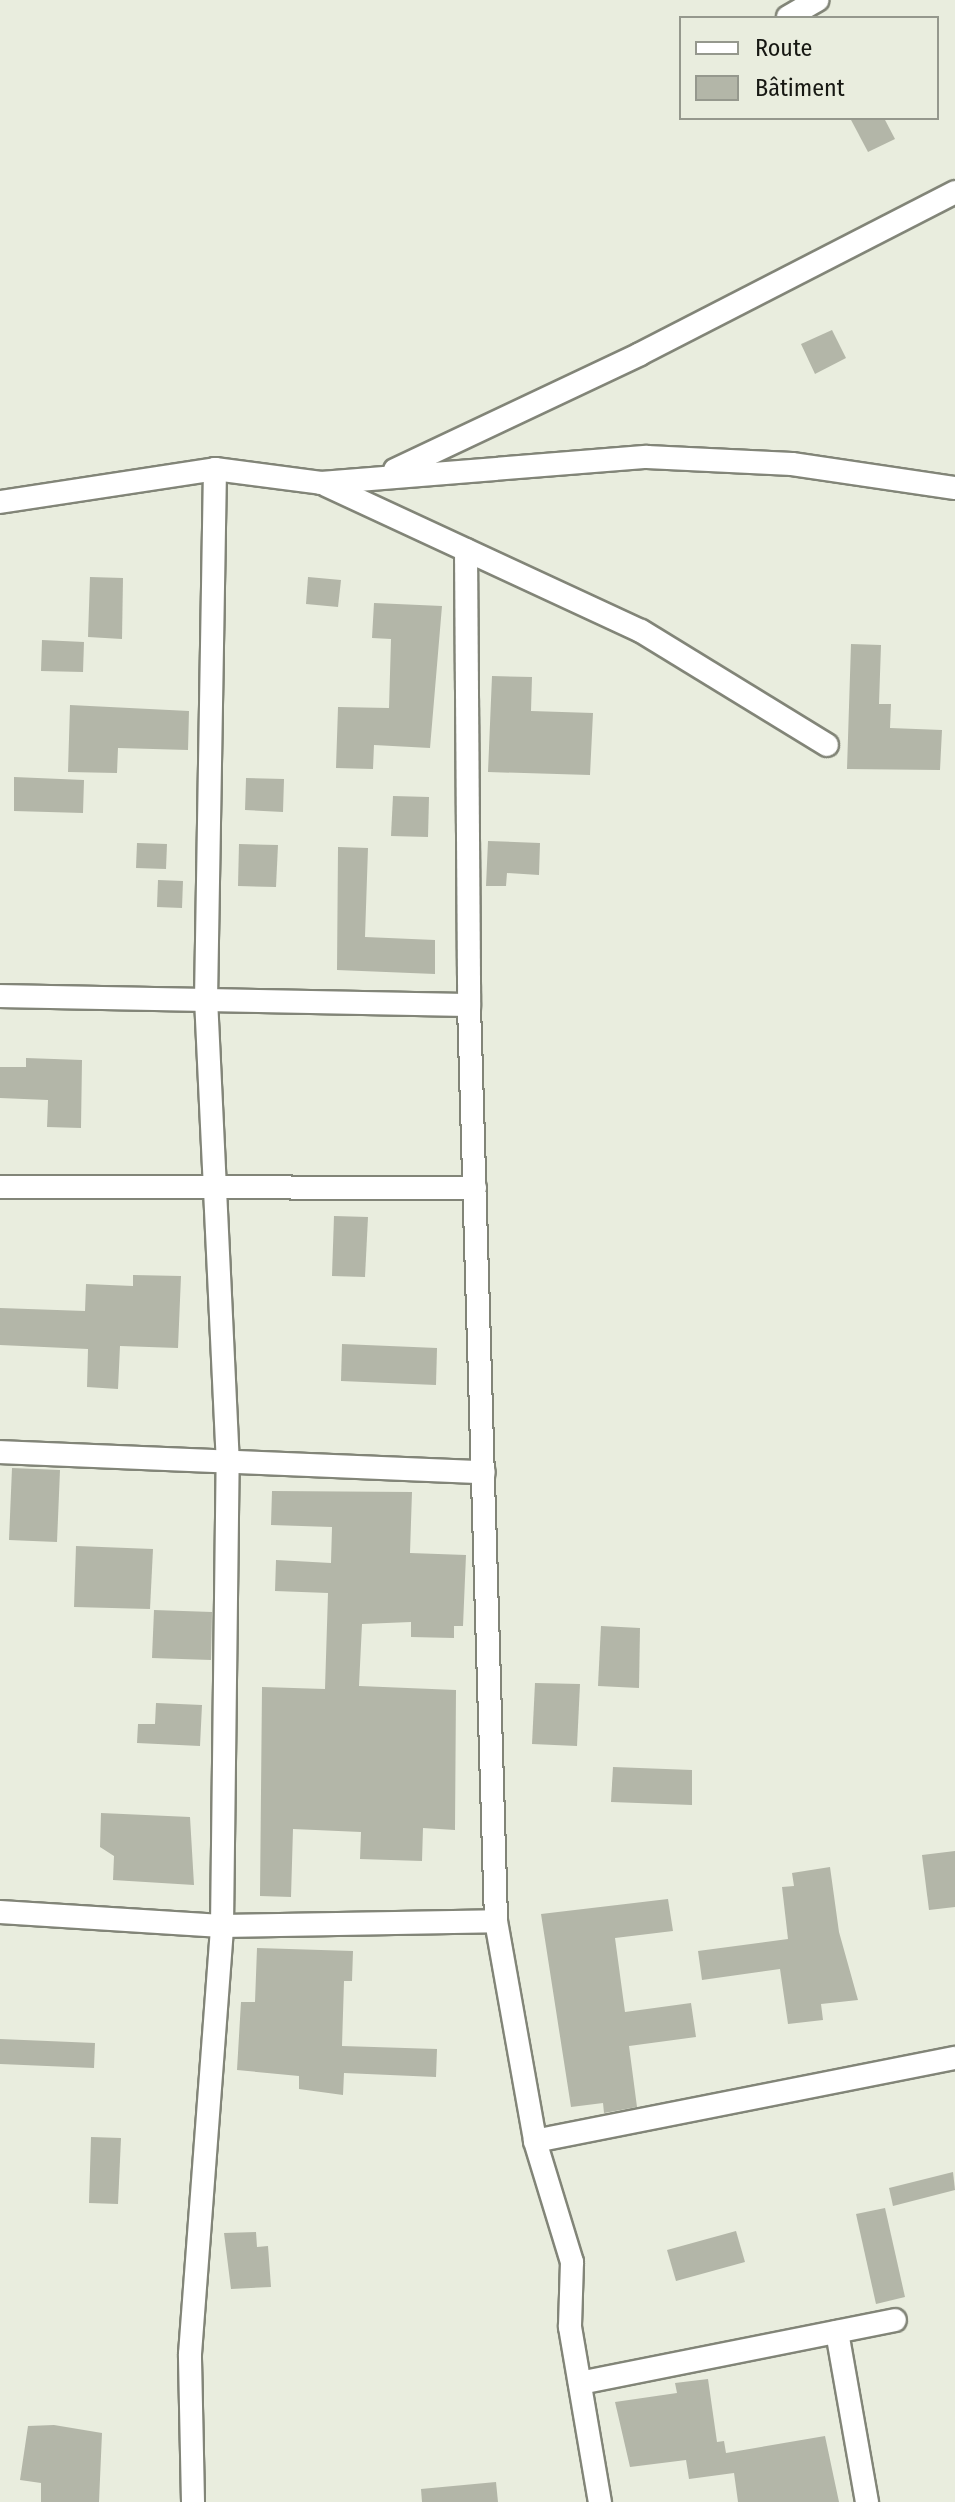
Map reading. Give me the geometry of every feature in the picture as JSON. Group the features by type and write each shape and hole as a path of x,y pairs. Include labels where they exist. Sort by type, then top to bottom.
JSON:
{"street":[{"path":"790,16 817,0"},
{"path":"380,478 640,354 955,192"},
{"path":"0,502 215,469 321,483 647,457 792,464 955,488"},
{"path":"193,2502 190,2354 222,1926 228,1465 210,1187 206,1000 215,469"},
{"path":"321,483 641,631 827,745"},
{"path":"466,550 469,1005 496,1921 535,2141 572,2262 570,2327 600,2502"},
{"path":"0,996 469,1005"},
{"path":"0,1187 475,1188"},
{"path":"0,1452 228,1465 484,1472"},
{"path":"0,1912 222,1926 496,1921"},
{"path":"535,2141 955,2058"},
{"path":"580,2383 895,2320"},
{"path":"837,2332 867,2502"}],"building":[{"path":"851,120 885,120 895,139 868,152"},
{"path":"832,330 846,358 815,374 801,344"},
{"path":"90,577 123,578 122,639 88,637"},
{"path":"308,577 341,580 338,607 306,604"},
{"path":"374,603 442,606 430,748 374,745 373,769 336,768 338,707 389,708 391,639 372,638"},
{"path":"42,640 84,642 83,672 41,671"},
{"path":"851,644 881,645 879,704 891,704 890,728 942,730 940,770 847,769"},
{"path":"492,676 532,677 531,711 593,713 590,775 488,772"},
{"path":"70,705 189,711 188,750 118,748 117,773 68,772"},
{"path":"14,777 84,780 83,813 14,811"},
{"path":"246,778 284,779 283,812 245,810"},
{"path":"393,796 429,797 428,837 391,836"},
{"path":"488,841 540,843 539,875 507,873 506,886 486,886"},
{"path":"137,843 167,844 166,869 136,868"},
{"path":"239,844 278,845 276,887 238,886"},
{"path":"338,847 368,848 365,937 435,940 435,974 337,970"},
{"path":"158,880 183,881 182,908 157,907"},
{"path":"26,1058 82,1060 81,1128 47,1127 48,1100 0,1098 0,1067 26,1067"},
{"path":"334,1216 368,1217 365,1277 332,1276"},
{"path":"133,1275 181,1276 178,1348 120,1346 118,1389 87,1387 88,1349 0,1345 0,1308 85,1311 86,1284 133,1286"},
{"path":"342,1344 437,1348 436,1385 341,1381"},
{"path":"12,1468 60,1470 57,1542 9,1540"},
{"path":"272,1491 412,1492 410,1553 466,1555 463,1626 454,1626 454,1638 411,1637 411,1622 362,1624 359,1686 456,1690 455,1830 423,1828 422,1861 360,1859 361,1832 293,1829 291,1897 260,1896 262,1687 325,1689 328,1593 275,1591 276,1560 331,1563 332,1527 271,1525"},
{"path":"76,1546 153,1549 150,1609 74,1607"},
{"path":"154,1610 212,1612 211,1660 152,1658"},
{"path":"601,1626 640,1628 639,1688 598,1686"},
{"path":"535,1683 580,1684 577,1746 532,1744"},
{"path":"156,1703 202,1705 200,1746 137,1743 138,1724 155,1724"},
{"path":"613,1767 692,1770 692,1805 611,1802"},
{"path":"101,1813 190,1817 194,1885 113,1880 114,1856 100,1847"},
{"path":"955,1851 955,1907 929,1910 922,1855"},
{"path":"830,1867 839,1932 858,2000 821,2004 823,2020 788,2024 780,1969 702,1980 698,1951 788,1939 782,1887 794,1886 792,1873"},
{"path":"668,1899 673,1931 615,1938 625,2012 691,2003 696,2037 629,2046 637,2107 604,2113 603,2103 571,2107 541,1914"},
{"path":"257,1948 353,1951 352,1981 344,1981 342,2046 437,2049 436,2077 344,2073 343,2095 299,2089 299,2076 237,2070 241,2002 255,2002"},
{"path":"0,2039 95,2043 94,2068 0,2064"},
{"path":"91,2137 121,2138 118,2204 89,2203"},
{"path":"953,2172 955,2190 893,2206 889,2188"},
{"path":"885,2208 905,2297 876,2304 856,2214"},
{"path":"736,2231 745,2262 676,2281 667,2250"},
{"path":"256,2232 257,2247 268,2246 271,2287 231,2289 224,2233"},
{"path":"708,2379 717,2442 724,2441 726,2453 825,2436 839,2502 738,2502 734,2473 689,2479 686,2460 630,2467 615,2402 677,2393 675,2383"},
{"path":"54,2425 102,2433 99,2502 41,2502 41,2483 20,2480 28,2426"},
{"path":"496,2482 498,2502 422,2502 421,2489"}]}
